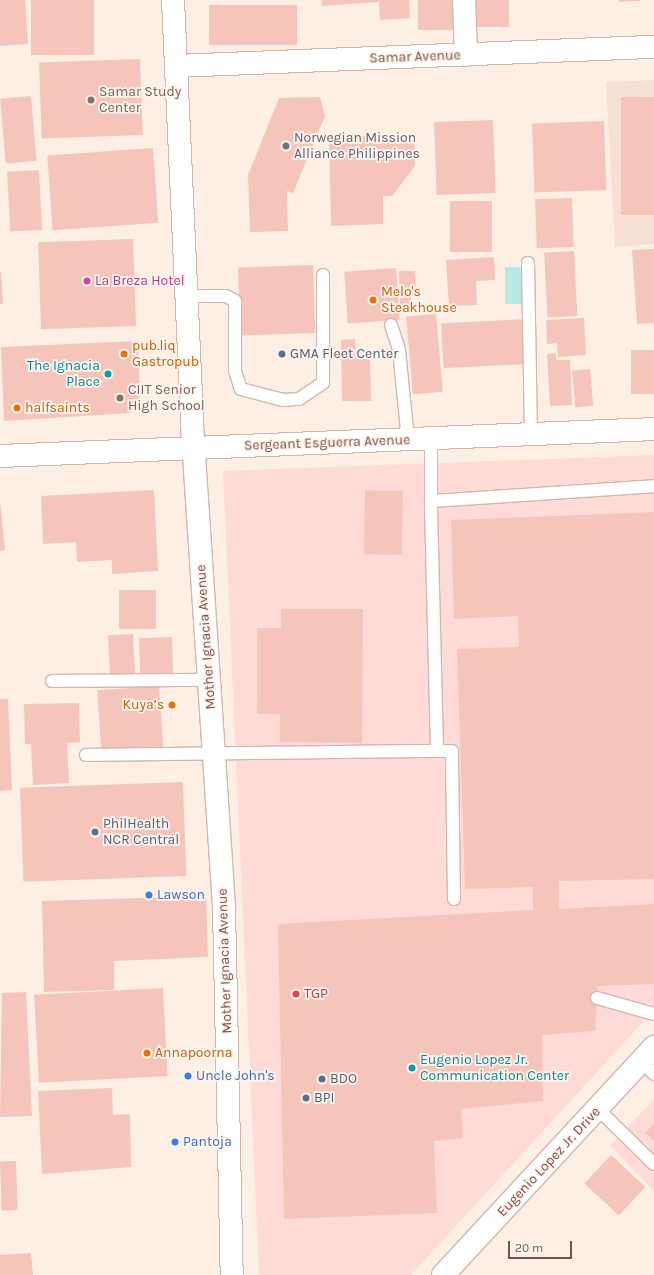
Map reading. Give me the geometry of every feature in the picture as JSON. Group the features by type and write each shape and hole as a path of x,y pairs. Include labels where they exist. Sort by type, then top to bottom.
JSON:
{"street":[{"name":"Mother Ignacia Avenue","path":"174,0 186,296 194,448 224,907 232,1275"},
{"path":"464,0 466,55"},
{"name":"Samar Avenue","path":"176,66 654,47"},
{"name":"Sergeant Esguerra Avenue","path":"0,456 654,429"},
{"name":"Eugenio Lopez Jr. Drive","path":"443,1275 598,1109 650,1061"}],"lane":[{"path":"528,263 531,434"},
{"path":"186,296 226,296 235,301 235,371 242,389 283,400 299,399 323,383 323,275"},
{"path":"391,325 399,350 408,440"},
{"path":"431,438 431,501 437,751"},
{"path":"431,501 654,486"},
{"path":"52,681 209,680"},
{"path":"86,755 452,751 454,899"},
{"path":"597,998 654,1014"},
{"path":"598,1109 654,1164"}],"shaded area":[{"path":"654,80 654,244 615,247 606,82"},
{"path":"654,455 654,1010 411,1275 259,1275 223,471"},
{"path":"654,1099 654,1191 610,1146"}],"water":[{"path":"505,267 524,267 524,304 505,304"}],"building":[{"path":"0,0 25,0 28,44 0,46"},
{"path":"31,0 94,0 94,55 31,55"},
{"path":"322,0 409,0 410,18 380,20 379,2 322,6"},
{"path":"418,0 455,0 455,30 418,30"},
{"path":"469,0 509,0 509,27 469,27"},
{"path":"619,0 640,0 640,1 619,2"},
{"path":"209,5 297,5 297,45 209,45"},
{"name":"Samar Study Center","path":"140,59 143,135 42,138 39,63"},
{"path":"31,96 37,161 6,163 0,99"},
{"name":"Norwegian Mission Alliance Philippines","path":"320,97 325,116 293,193 287,191 288,231 250,232 248,175 279,98"},
{"path":"621,97 654,97 654,215 621,215"},
{"path":"493,120 496,193 437,195 434,122"},
{"path":"604,121 606,190 534,192 532,124"},
{"path":"414,135 415,166 392,196 383,196 383,224 331,226 329,137"},
{"path":"153,148 158,223 52,230 47,155"},
{"path":"39,170 42,230 10,232 7,172"},
{"path":"572,198 574,247 537,248 535,199"},
{"path":"450,201 492,201 492,252 450,252"},
{"name":"La Breza Hotel","path":"133,239 136,326 41,329 38,242"},
{"path":"654,249 654,323 637,324 632,250"},
{"path":"574,251 577,316 547,317 544,253"},
{"path":"494,257 495,280 476,281 477,305 449,306 446,260"},
{"path":"313,265 315,333 240,336 238,268"},
{"path":"396,268 400,320 348,324 344,272"},
{"path":"1,271 3,304 0,304"},
{"path":"399,271 415,271 416,287 410,288 411,307 400,308"},
{"path":"436,314 443,392 413,394 406,317"},
{"path":"584,318 586,355 558,357 557,343 547,344 546,320"},
{"path":"525,319 527,364 443,368 441,323"},
{"path":"355,339 356,359 370,359 371,401 342,401 341,340"},
{"path":"138,341 140,402 130,413 4,421 1,347"},
{"path":"631,350 654,350 654,394 631,394"},
{"path":"556,353 556,360 570,360 572,405 550,406 547,354"},
{"path":"590,369 593,406 575,407 572,371"},
{"path":"154,490 158,571 112,574 112,560 77,562 76,542 43,544 41,496"},
{"path":"365,490 403,491 402,555 364,554"},
{"path":"0,501 5,550 0,551"},
{"path":"654,512 654,879 559,881 559,909 654,904 654,984 598,986 595,1031 542,1035 543,1101 461,1109 463,1138 434,1141 437,1213 284,1219 278,924 533,910 533,887 465,889 457,649 519,647 518,616 454,619 451,520"},
{"path":"119,590 156,590 156,629 119,629"},
{"path":"281,609 363,609 362,743 280,742 280,714 257,714 257,628 281,628"},
{"path":"133,634 135,674 110,675 108,635"},
{"path":"172,637 173,673 140,674 139,638"},
{"path":"159,686 163,748 101,752 97,690"},
{"path":"0,699 8,699 12,790 0,791"},
{"path":"79,703 80,742 67,743 69,783 33,785 31,744 25,744 24,704"},
{"path":"183,782 186,876 23,882 20,788"},
{"path":"206,896 208,957 114,961 114,990 44,992 42,901"},
{"path":"163,988 168,1076 39,1083 34,995"},
{"path":"26,992 32,1116 0,1117 2,993"},
{"path":"112,1088 113,1115 130,1114 131,1167 42,1174 38,1091"},
{"path":"654,1124 654,1141 645,1133"},
{"path":"611,1155 645,1187 619,1216 584,1184"},
{"path":"16,1161 18,1210 2,1211 0,1162"},
{"path":"31,1253 33,1275 0,1275 0,1255"}],"place":[{"name":"Samar Study Center","path":"91,100"},
{"name":"Norwegian Mission Alliance Philippines","path":"286,146"},
{"name":"La Breza Hotel","path":"87,281"},
{"name":"Melo's Steakhouse","path":"373,300"},
{"name":"pub.liq Gastropub","path":"124,354"},
{"name":"GMA Fleet Center","path":"282,354"},
{"name":"The Ignacia Place","path":"108,374"},
{"name":"CIIT Senior High School","path":"120,398"},
{"name":"halfsaints","path":"17,408"},
{"name":"Kuya’s","path":"172,705"},
{"name":"PhilHealth NCR Central","path":"95,832"},
{"name":"Lawson","path":"149,895"},
{"name":"TGP","path":"296,994"},
{"name":"Annapoorna","path":"147,1053"},
{"name":"Eugenio Lopez Jr. Communication Center","path":"412,1068"},
{"name":"Uncle John's","path":"188,1076"},
{"name":"BDO","path":"322,1079"},
{"name":"BPI","path":"306,1098"},
{"name":"Pantoja","path":"175,1142"}]}
